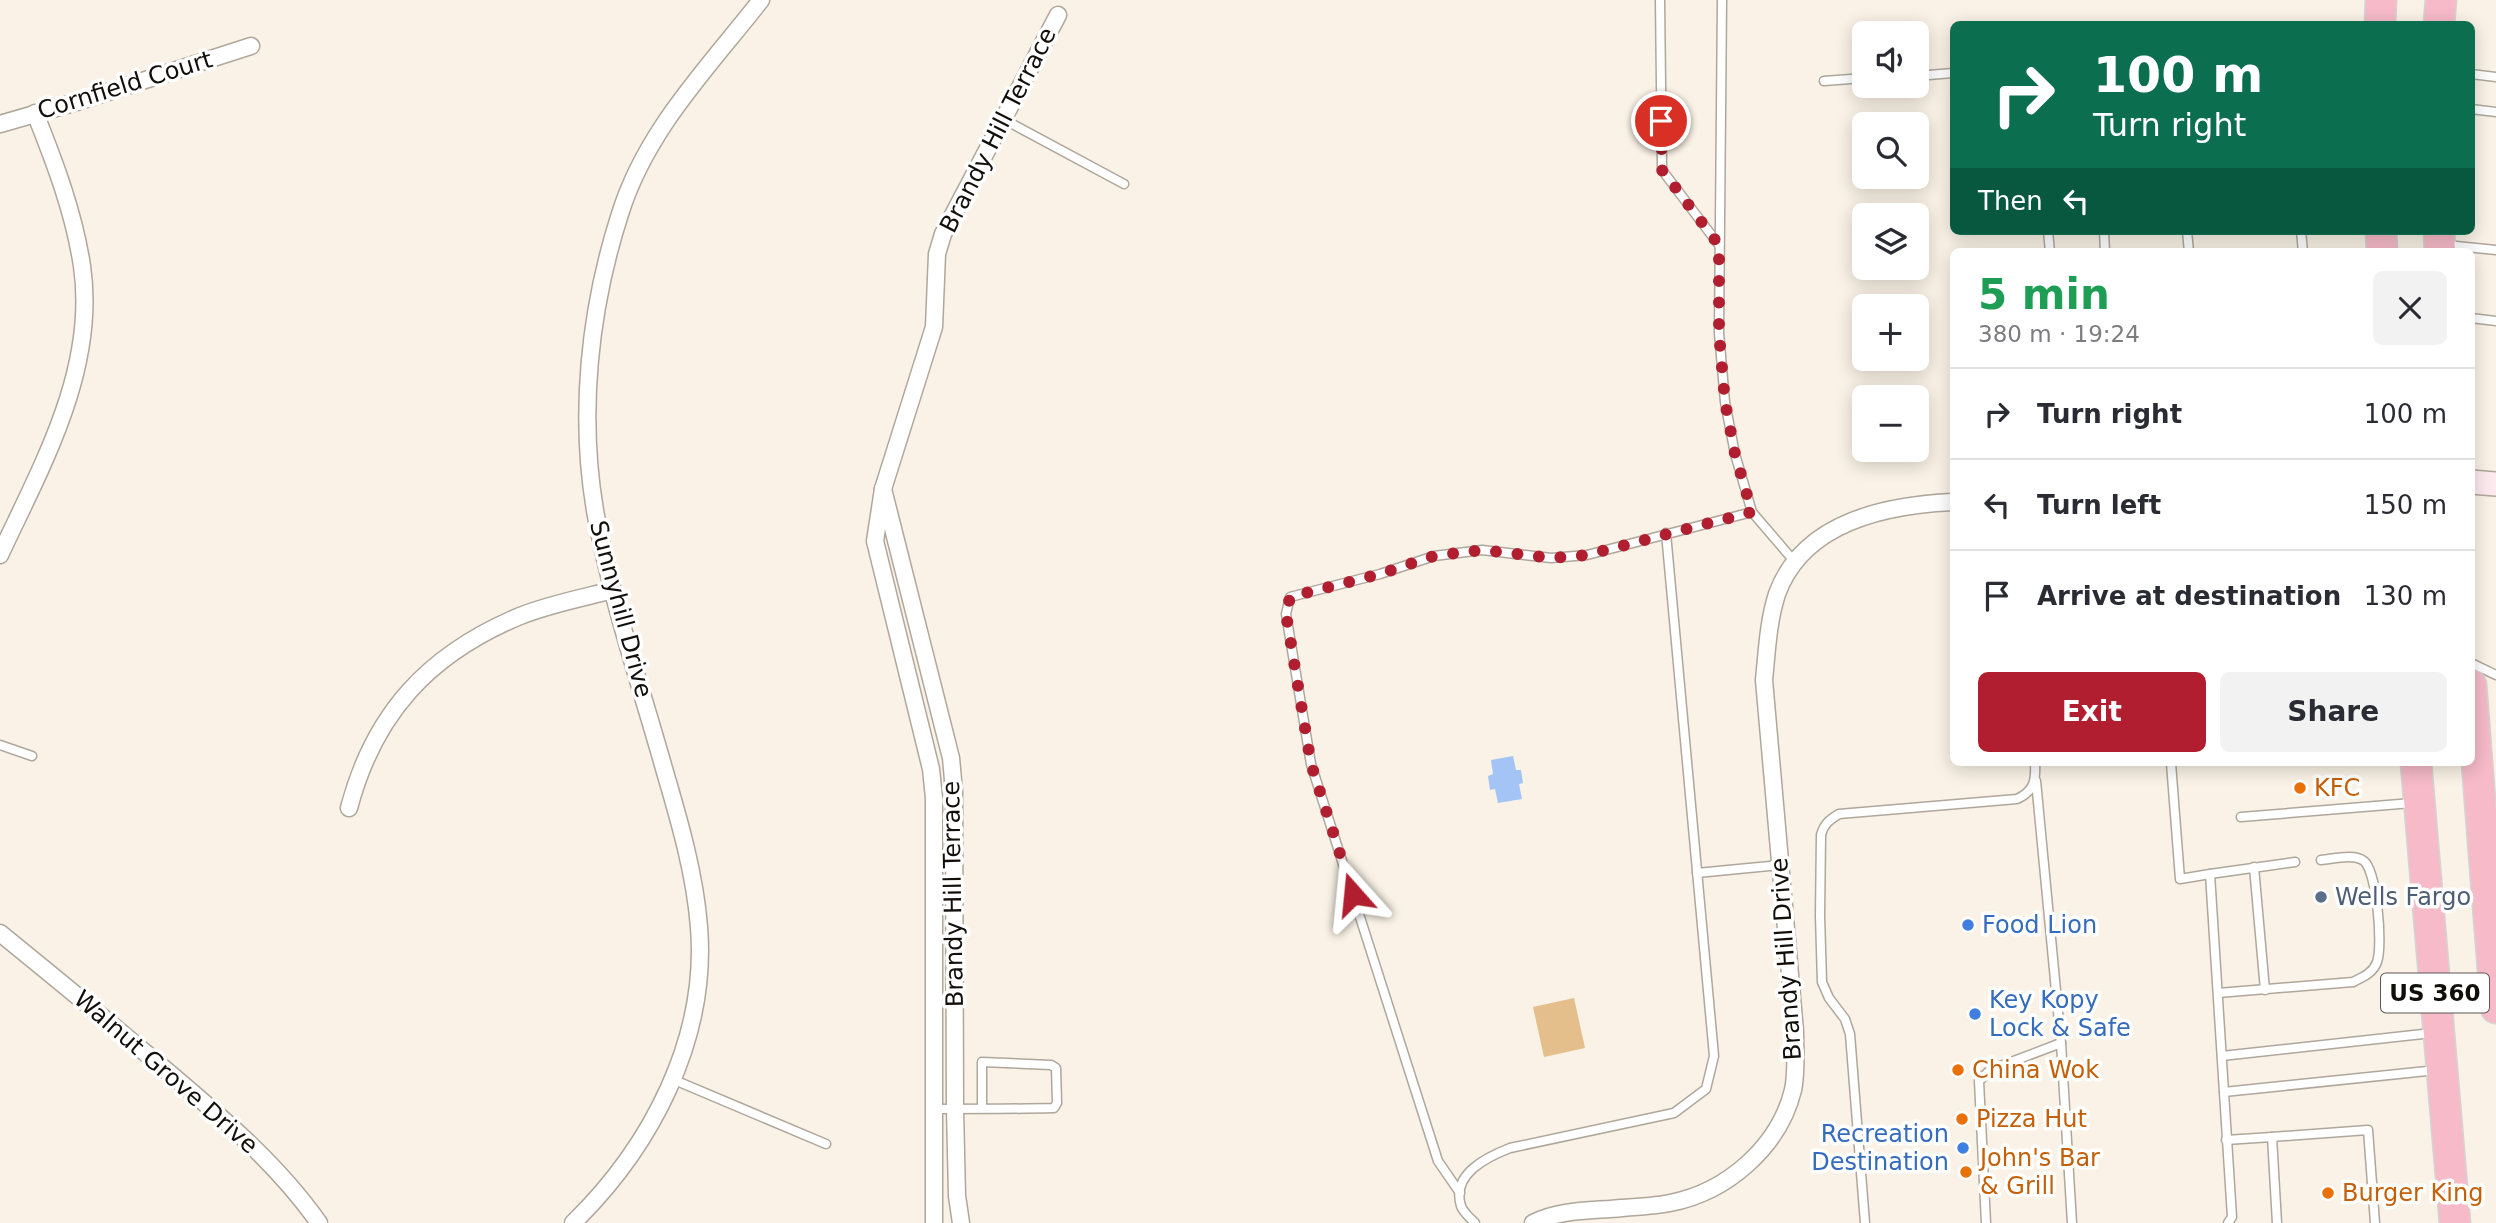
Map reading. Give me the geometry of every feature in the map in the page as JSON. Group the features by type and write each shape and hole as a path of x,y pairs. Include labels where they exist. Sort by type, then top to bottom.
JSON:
{"highway":[{"path":"2380,21 2381,0"},
{"path":"2440,21 2441,0"},
{"name":"US 360","path":"2475,716 2489,824 2496,1008"},
{"name":"US 360","path":"2416,766 2455,1223"}],"street":[{"name":"Sunnyhill Drive","path":"573,1223 595,1202 624,1166 650,1126 686,1044 700,970 699,929 681,827 613,590 596,515 587,445 592,348 604,275 620,215 635,175 651,144 683,96 761,0"},
{"name":"Brandy Hill Terrace","path":"934,1223 934,798 931,769 875,541 883,489 934,327 937,254 943,234 1058,15"},
{"name":"Cornfield Court","path":"0,124 251,47"},
{"path":"0,555 55,438 73,384 84,305 82,268 74,227 57,169 35,113"},
{"path":"2475,482 2496,484"},
{"name":"Brandy Hill Terrace","path":"883,489 951,758 955,1109 957,1196 961,1223"},
{"path":"1794,561 1842,523 1882,511 1926,503 1950,502"},
{"name":"Brandy Hill Drive","path":"1533,1223 1568,1213 1671,1203 1710,1190 1741,1170 1768,1142 1780,1124 1793,1089 1795,1031 1764,680 1772,616 1778,593 1794,561"},
{"path":"348,808 366,754 389,714 415,683 449,655 520,616 613,590"},
{"name":"Walnut Grove Drive","path":"0,933 89,1004 222,1118 270,1163 319,1223"}],"lane":[{"path":"1660,0 1662,170 1719,245"},
{"path":"1722,0 1719,333 1725,402 1735,454 1752,512 1794,561"},
{"path":"1929,75 1950,74"},
{"path":"2475,74 2496,77"},
{"path":"1824,81 1852,79"},
{"path":"2475,109 2496,112"},
{"path":"1003,119 1124,184"},
{"path":"2439,243 2496,250"},
{"path":"2475,318 2496,321"},
{"path":"1460,1194 1438,1161 1311,764 1286,614 1290,597 1380,574 1434,556 1482,550 1551,558 1587,555 1752,512"},
{"path":"1475,1223 1461,1208 1460,1194 1467,1175 1485,1159 1510,1148 1674,1113 1706,1089 1714,1056 1666,533"},
{"path":"2475,665 2496,675"},
{"path":"0,745 32,756"},
{"path":"2035,766 2061,1043 2073,1223"},
{"path":"2171,766 2180,879 2295,862"},
{"path":"1865,1223 1850,1034 1845,1019 1829,998 1822,982 1820,916 1823,827 1829,819 1839,814 2017,799 2033,787 2036,778"},
{"path":"2241,817 2419,803"},
{"path":"2218,993 2353,982 2367,975 2377,963 2380,947 2373,878 2365,862 2356,857 2321,860"},
{"path":"1698,873 1781,865"},
{"path":"2254,867 2265,990"},
{"path":"2210,874 2232,1217 2228,1223"},
{"path":"2221,1056 2438,1032"},
{"path":"1986,1223 1979,1081 1990,1070 2061,1043"},
{"path":"934,1109 982,1109 1054,1108 1057,1103 1056,1068 1051,1065 982,1062 982,1109"},
{"path":"2224,1093 2442,1069"},
{"path":"672,1079 826,1144"},
{"path":"2227,1140 2368,1130 2375,1223"},
{"path":"2272,1137 2277,1223"}],"shaded area":[{"path":"1574,998 1585,1048 1544,1057 1533,1007"}],"water":[{"path":"1513,756 1516,770 1521,770 1523,783 1519,784 1522,799 1498,803 1495,789 1490,790 1488,776 1493,774 1491,760"}],"place":[{"name":"KFC","path":"2300,788"},
{"name":"Wells Fargo","path":"2321,897"},
{"name":"Food Lion","path":"1968,925"},
{"name":"Key Kopy Lock & Safe","path":"1975,1014"},
{"name":"China Wok","path":"1958,1070"},
{"name":"Pizza Hut","path":"1962,1119"},
{"name":"Recreation Destination","path":"1963,1148"},
{"name":"John's Bar & Grill","path":"1966,1172"},
{"name":"Burger King","path":"2328,1193"}],"route":[{"path":"1353,894 1311,764 1286,614 1290,597 1380,574 1434,556 1482,550 1551,558 1587,555 1752,512 1735,454 1725,402 1719,333 1719,245 1662,170 1661,121"}]}
